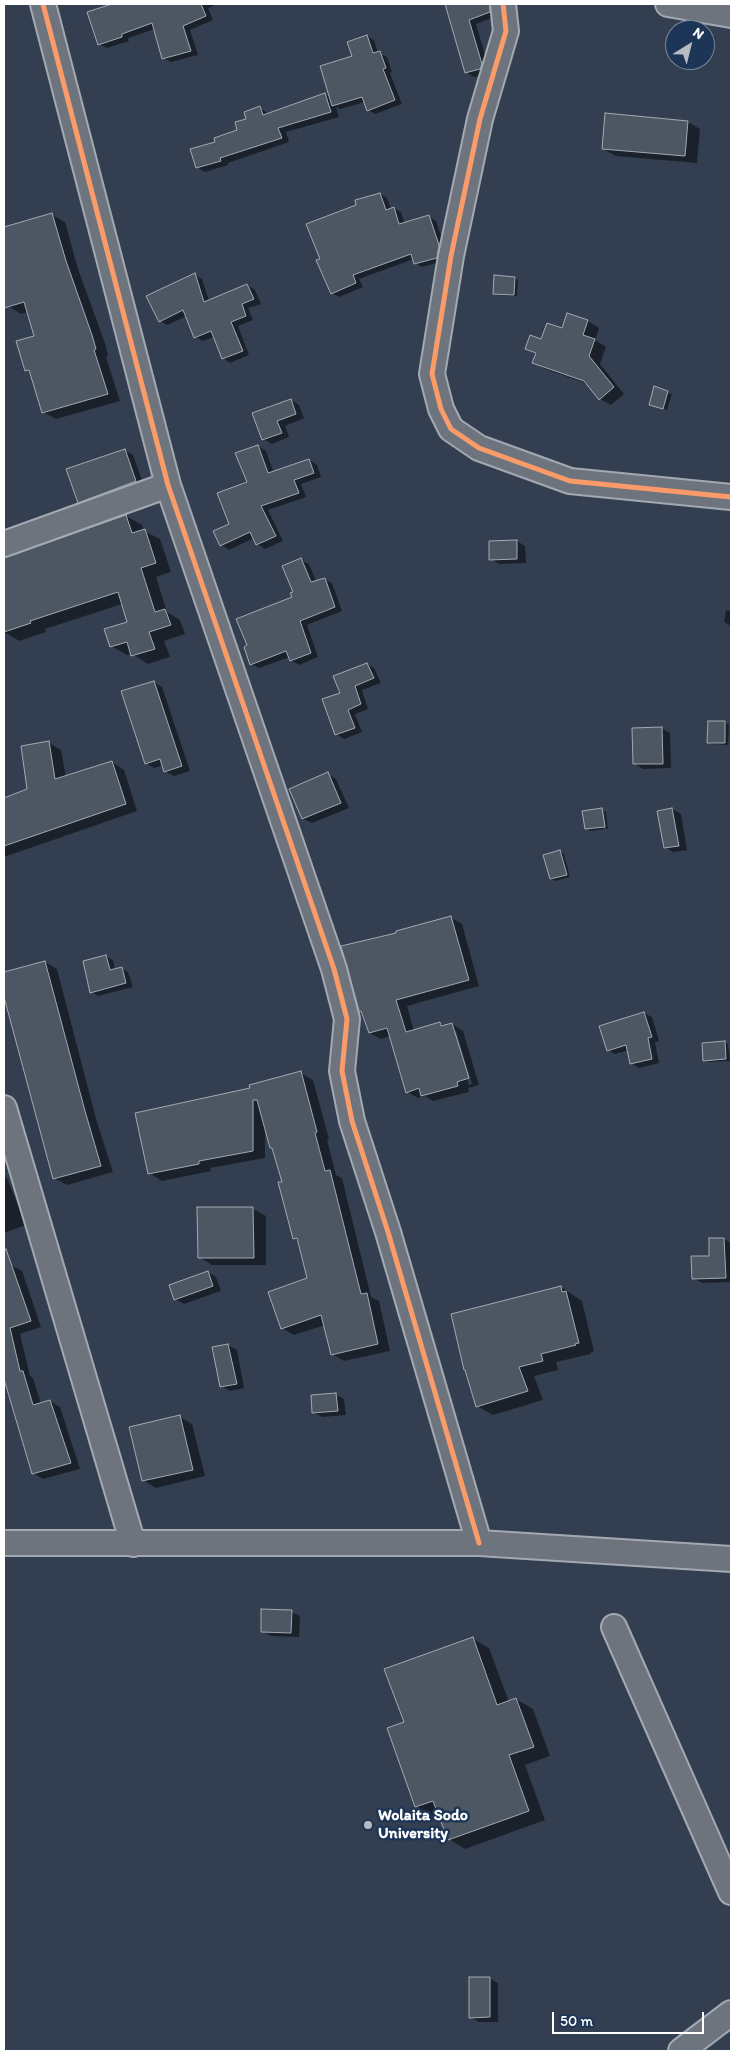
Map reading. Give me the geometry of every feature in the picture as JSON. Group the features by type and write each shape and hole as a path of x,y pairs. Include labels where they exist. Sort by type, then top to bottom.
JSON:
{"street":[{"path":"43,4 168,485 334,970 347,1019 342,1071 352,1121 388,1232 479,1543"},
{"path":"503,4 506,31 480,119 451,256 432,374 441,409 451,430 479,448 570,481 731,497"},
{"path":"668,4 731,15"},
{"path":"4,544 168,485"},
{"path":"4,1108 134,1544"},
{"path":"4,1543 479,1543 731,1558"},
{"path":"614,1627 731,1892"},
{"path":"681,2051 731,2013"}],"building":[{"path":"112,4 201,4 206,16 183,26 191,51 162,59 152,23 122,34 122,37 98,45 87,12"},
{"path":"445,4 490,4 490,12 469,20 482,64 480,69 465,73"},
{"path":"367,35 373,53 380,51 386,68 383,69 395,100 367,111 362,97 332,106 320,66 352,56 347,42"},
{"path":"325,93 331,112 278,128 282,138 220,158 221,161 196,168 190,149 215,142 214,138 237,130 235,122 246,119 244,112 260,106 263,115"},
{"path":"605,113 688,121 685,156 602,149"},
{"path":"380,193 386,210 394,207 399,224 429,215 439,245 437,258 414,264 411,254 353,275 356,283 331,294 316,260 320,259 306,224 356,205 355,200"},
{"path":"52,213 66,261 92,335 96,349 94,350 108,394 42,413 29,370 25,371 16,341 34,336 24,302 4,308 4,227"},
{"path":"195,273 204,302 247,284 254,299 242,304 246,316 231,322 243,351 222,359 211,331 194,338 183,310 159,322 146,296"},
{"path":"494,275 515,277 514,295 493,294"},
{"path":"567,313 588,320 583,335 595,339 589,356 614,387 599,400 584,381 532,363 536,353 525,349 530,335 541,339 547,323 562,328"},
{"path":"654,386 668,391 663,409 649,405"},
{"path":"291,399 296,414 277,421 282,433 262,440 252,413"},
{"path":"258,445 268,473 309,459 314,473 294,480 299,493 261,506 276,536 256,545 250,532 220,546 213,531 229,524 217,493 247,482 235,453"},
{"path":"125,449 136,481 78,503 66,469"},
{"path":"126,515 132,533 145,529 156,563 141,568 155,612 165,609 171,625 149,632 155,649 131,656 127,642 110,647 104,629 127,622 118,592 30,621 31,623 4,632 4,558"},
{"path":"517,540 517,559 489,560 489,541"},
{"path":"301,558 311,582 325,578 335,607 300,621 311,653 290,661 286,651 250,665 244,647 247,645 236,619 292,597 290,593 293,592 282,566"},
{"path":"367,663 374,678 355,686 361,704 348,710 355,728 335,735 322,699 340,693 333,676"},
{"path":"154,681 182,766 164,772 160,759 145,764 121,691"},
{"path":"708,721 725,721 725,743 707,743"},
{"path":"662,727 663,764 633,764 632,728"},
{"path":"49,741 55,779 112,761 126,804 4,846 4,798 27,789 21,746"},
{"path":"328,772 341,803 302,819 289,789"},
{"path":"602,808 605,827 585,829 582,811"},
{"path":"672,808 679,846 664,848 657,811"},
{"path":"560,850 567,875 550,879 543,855"},
{"path":"451,916 469,980 396,1000 406,1032 440,1022 441,1026 452,1023 469,1078 457,1082 458,1086 421,1096 419,1088 406,1093 387,1028 369,1033 361,1011 359,1011 341,946 396,933 396,931"},
{"path":"106,955 110,970 122,967 126,983 90,993 83,961"},
{"path":"45,961 101,1166 53,1179 4,997 4,972"},
{"path":"644,1012 652,1037 648,1038 652,1059 630,1064 626,1045 607,1051 599,1026"},
{"path":"725,1041 726,1059 703,1061 702,1043"},
{"path":"301,1071 325,1171 330,1170 361,1294 367,1293 378,1344 331,1355 321,1315 281,1329 268,1292 307,1278 297,1238 293,1239 278,1182 282,1182 272,1148 270,1148 257,1100 253,1100 253,1151 199,1161 199,1164 148,1174 135,1113 250,1088 249,1085"},
{"path":"197,1207 253,1207 254,1258 198,1258"},
{"path":"709,1238 724,1238 726,1278 692,1279 691,1256 709,1256"},
{"path":"6,1249 31,1321 10,1328 20,1371 23,1371 33,1405 50,1400 71,1463 32,1474 4,1379 4,1250"},
{"path":"208,1271 213,1286 174,1300 169,1285"},
{"path":"561,1286 562,1292 566,1291 579,1343 541,1354 543,1361 519,1367 528,1391 476,1407 464,1370 451,1314"},
{"path":"228,1344 237,1384 220,1387 212,1347"},
{"path":"336,1393 338,1411 312,1413 311,1395"},
{"path":"180,1415 193,1470 142,1481 129,1427"},
{"path":"261,1609 292,1610 291,1633 261,1632"},
{"path":"473,1637 497,1705 516,1698 534,1747 509,1755 529,1811 448,1840 433,1801 415,1807 387,1728 404,1722 384,1669"},
{"path":"469,1977 490,1977 490,2017 469,2018"}],"cycle path":[{"path":"43,4 168,485 334,969 347,1019 342,1071 352,1121 388,1232 479,1543"},
{"path":"503,4 506,31 480,119 451,256 432,374 441,409 451,429 479,448 570,481 731,497"}],"place":[{"name":"Wolaita Sodo University","path":"368,1825"}]}
